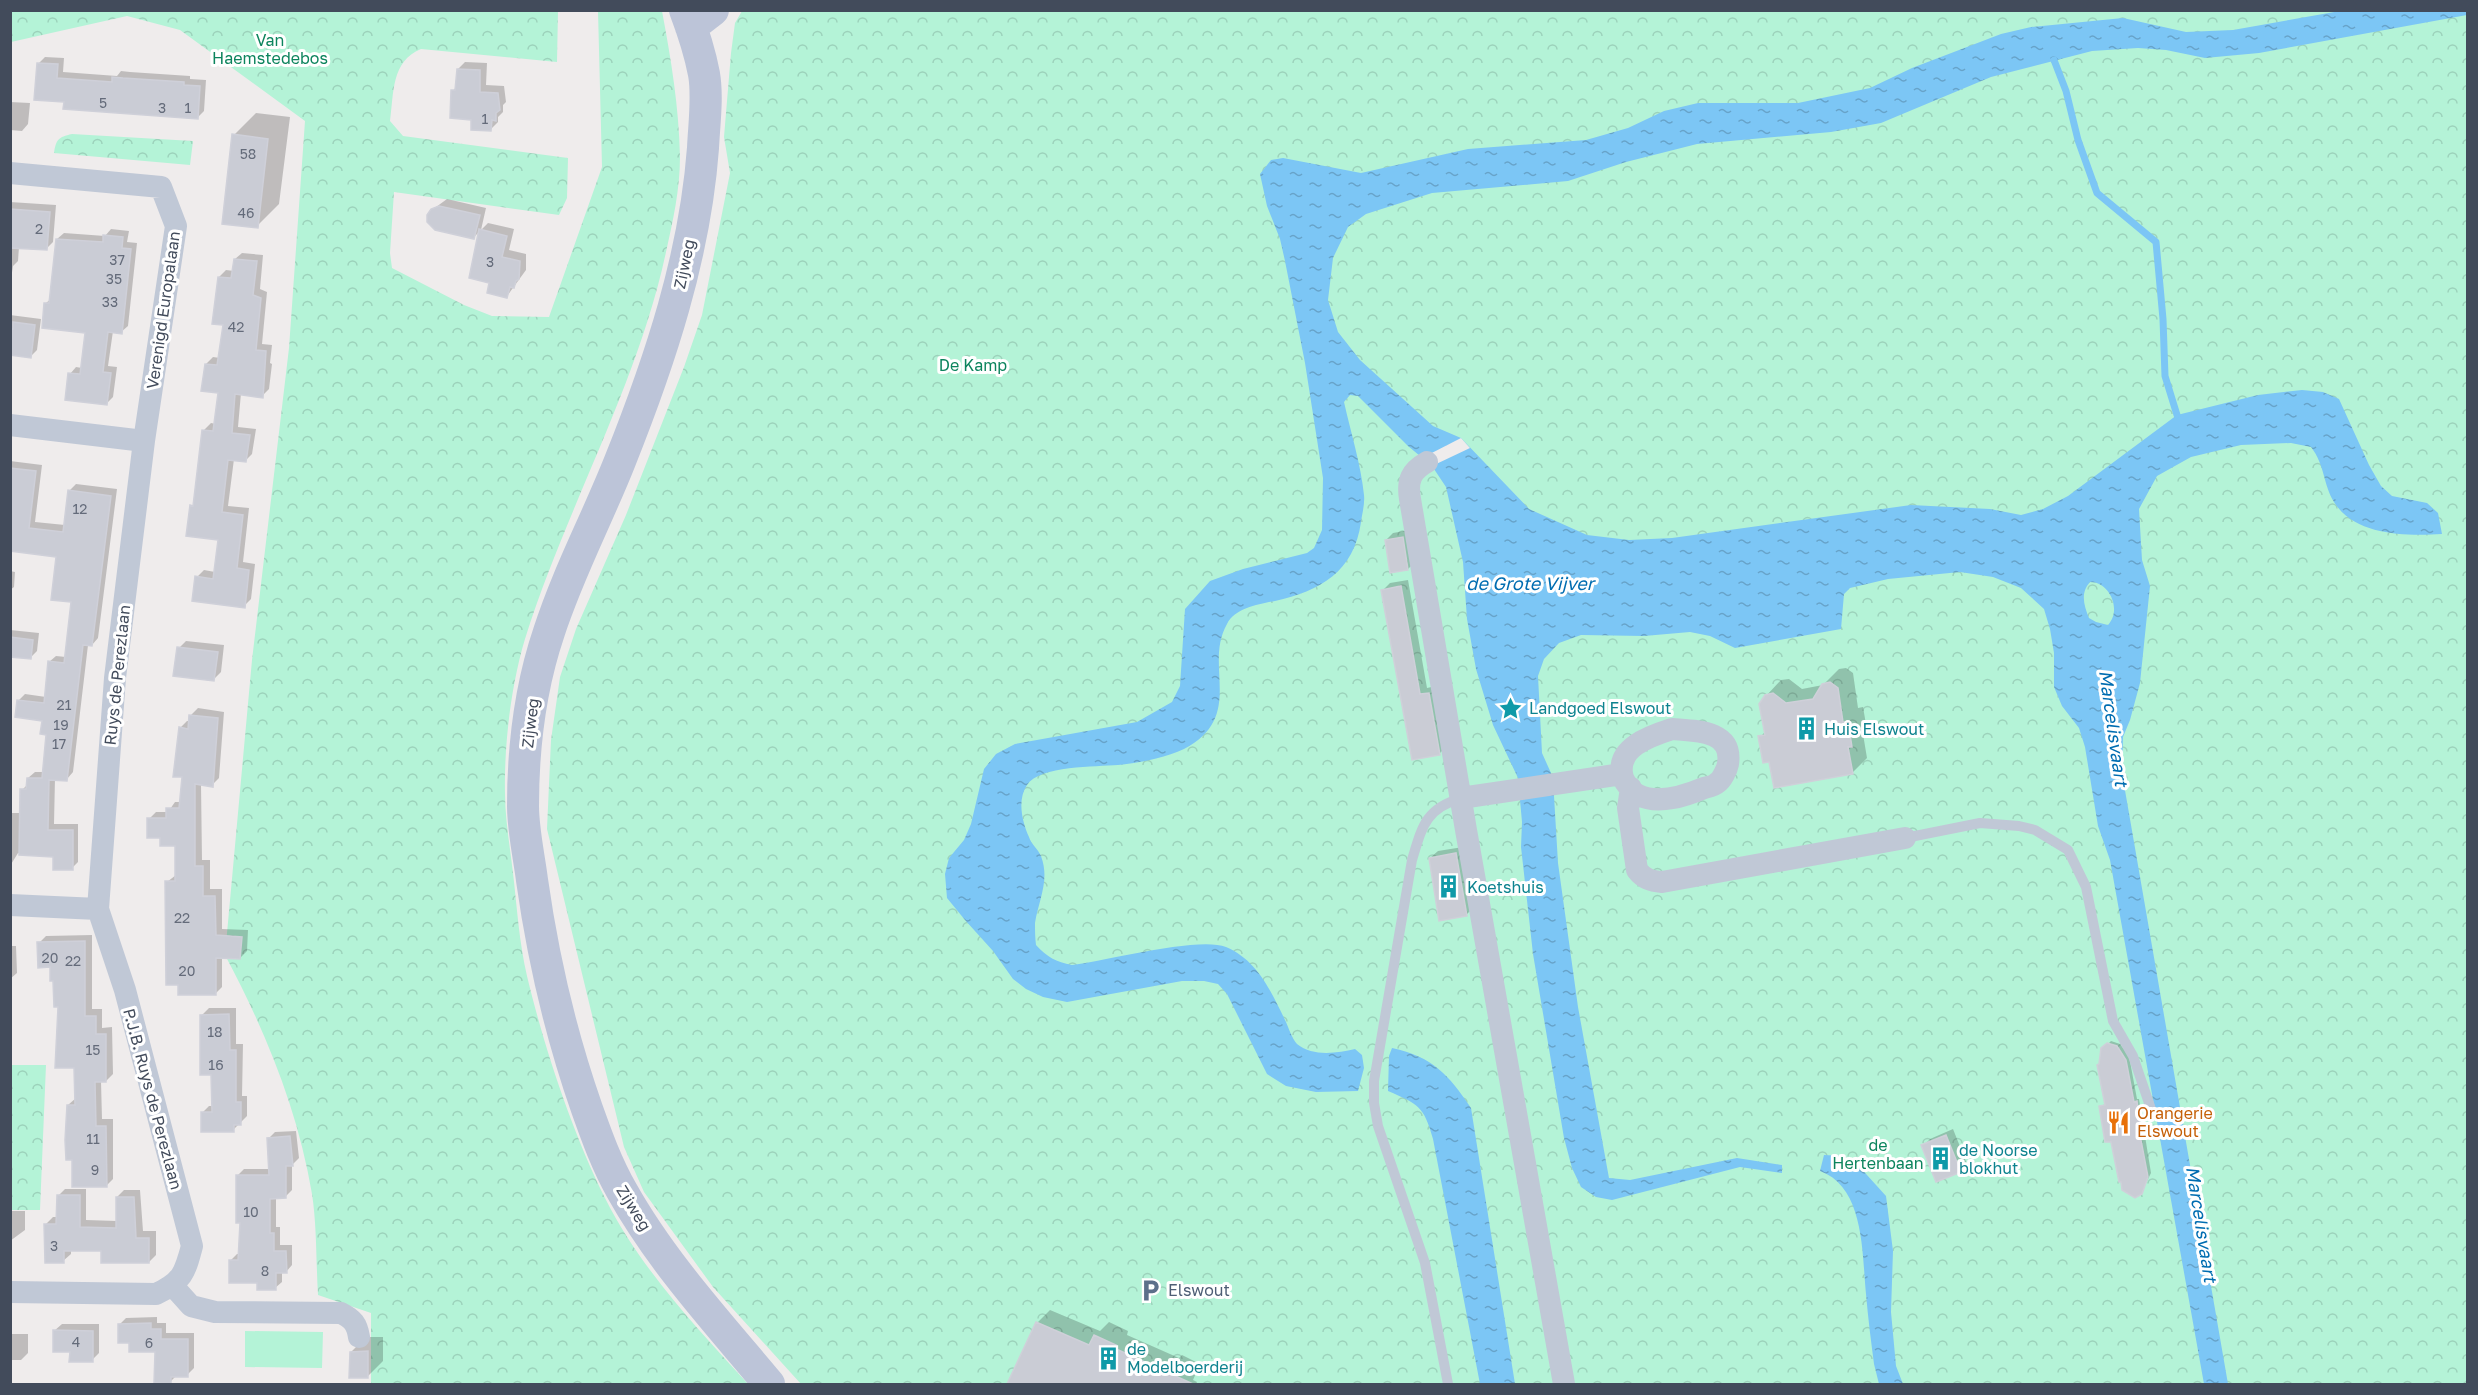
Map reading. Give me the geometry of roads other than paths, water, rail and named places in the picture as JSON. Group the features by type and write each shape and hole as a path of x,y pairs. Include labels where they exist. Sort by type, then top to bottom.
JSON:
{"street":[{"name":"Zijweg","path":"697,16 705,77 704,132 700,177 681,285 649,384 620,462 570,571 548,632 537,672 526,738 523,810 549,978 571,1063 600,1145 639,1220 690,1289 770,1384"},
{"name":"Verenigd Europalaan","path":"10,173 161,187 176,226 144,441"},
{"path":"10,424 144,441"},
{"name":"Ruys de Perezlaan","path":"98,909 115,678 144,441"},
{"path":"1427,462 1413,471 1408,486 1564,1384"},
{"path":"1461,798 1552,785 1626,781 1637,870 1642,877 1662,882 1905,838"},
{"path":"10,905 98,909"},
{"name":"P.J.B. Ruys de Perezlaan","path":"98,909 125,990 192,1246 186,1267 173,1286"},
{"path":"10,1292 156,1294 173,1286 191,1306 216,1312 341,1313 350,1317 357,1326 359,1337"}],"lane":[{"path":"1448,1384 1425,1263 1378,1126 1374,1103 1374,1081 1412,860 1421,831 1435,809 1461,798"},
{"path":"1905,838 1980,823 2019,826 2035,830 2068,850 2086,887 2114,1022 2133,1056 2153,1114"}],"water":[{"path":"2340,11 2467,11 2467,15 2259,53 2205,58 2166,50 2138,48 2092,51 1991,77 1881,123 1831,132 1697,144 1626,162 1568,181 1432,193 1366,214 1348,227 1333,258 1328,300 1338,332 1360,360 1433,426 1461,438 1529,509 1587,535 1629,540 1672,538 1911,505 1990,509 2021,515 2043,509 2068,496 2177,415 2258,395 2302,390 2323,392 2339,399 2369,465 2381,486 2392,496 2427,503 2438,513 2442,534 2413,535 2382,532 2355,522 2334,502 2319,461 2311,447 2291,443 2241,445 2191,457 2157,476 2139,509 2142,560 2150,586 2140,683 2123,737 2122,773 2228,1384 2204,1384 2110,860 2098,826 2085,747 2079,728 2062,706 2054,687 2054,653 2044,609 2021,588 1993,577 1960,572 1888,579 1850,588 1844,594 1841,629 1735,648 1710,636 1690,632 1644,636 1581,635 1559,643 1544,659 1538,676 1542,753 1551,773 1558,863 1578,1007 1609,1178 1630,1180 1737,1158 1782,1165 1782,1173 1740,1167 1612,1200 1596,1197 1581,1187 1572,1168 1564,1138 1533,954 1521,847 1522,822 1518,778 1493,725 1476,669 1467,619 1463,562 1446,487 1432,466 1408,446 1358,396 1350,395 1344,402 1363,484 1364,498 1361,522 1351,554 1343,566 1320,585 1291,597 1241,610 1231,619 1221,640 1219,706 1214,721 1203,736 1184,749 1151,760 1069,768 1044,774 1034,778 1027,785 1021,804 1026,831 1041,856 1043,865 1043,889 1035,928 1036,945 1044,953 1056,961 1072,965 1174,947 1213,944 1226,947 1255,968 1274,998 1297,1044 1310,1051 1318,1052 1333,1053 1355,1049 1362,1055 1364,1068 1358,1091 1316,1092 1286,1086 1267,1074 1227,994 1218,984 1204,981 1182,981 1067,1002 1043,997 1026,989 1013,979 993,951 947,898 945,874 949,858 964,840 971,824 984,769 996,754 1015,744 1137,722 1172,702 1180,686 1185,609 1210,581 1243,569 1307,553 1314,548 1322,530 1323,478 1305,363 1280,239 1267,206 1260,174 1271,160 1283,158 1361,173 1468,149 1586,140 1628,128 1664,111 1698,103 1798,103 1870,88 1912,68 2001,34 2031,27 2123,18 2186,32 2233,30","holes":["2090,582 2097,583 2108,592 2114,605 2112,619 2108,625 2089,618 2086,609 2084,600 2087,586"]},
{"path":"1392,1048 1429,1062 1447,1076 1471,1108 1515,1384 1480,1384 1433,1139 1423,1113 1413,1103 1388,1091 1389,1056"},
{"path":"1824,1155 1842,1156 1857,1164 1886,1196 1893,1251 1891,1312 1896,1366 1903,1384 1879,1384 1874,1364 1862,1242 1858,1224 1846,1191 1835,1179 1820,1171"}],"waterway":[{"path":"2054,60 2066,91 2078,140 2097,193 2156,242 2163,319 2165,376 2177,415"}],"place":[{"name":"Landgoed Elswout","path":"1511,708"},
{"name":"Huis Elswout","path":"1806,729"},
{"name":"Koetshuis","path":"1449,887"},
{"name":"Orangerie Elswout","path":"2119,1122"},
{"name":"de Noorse blokhut","path":"1941,1159"},
{"name":"Elswout","path":"1150,1290"},
{"name":"de Modelboerderij","path":"1109,1358"}],"park label":[{"name":"Van Haemstedebos","path":"270,49"},
{"name":"De Kamp","path":"973,365"},
{"name":"de Hertenbaan","path":"1878,1154"}],"water label":[{"name":"de Grote Vijver","path":"1530,583"},
{"name":"Marcelisvaart","path":"2114,728"},
{"name":"Marcelisvaart","path":"2202,1224"}]}
